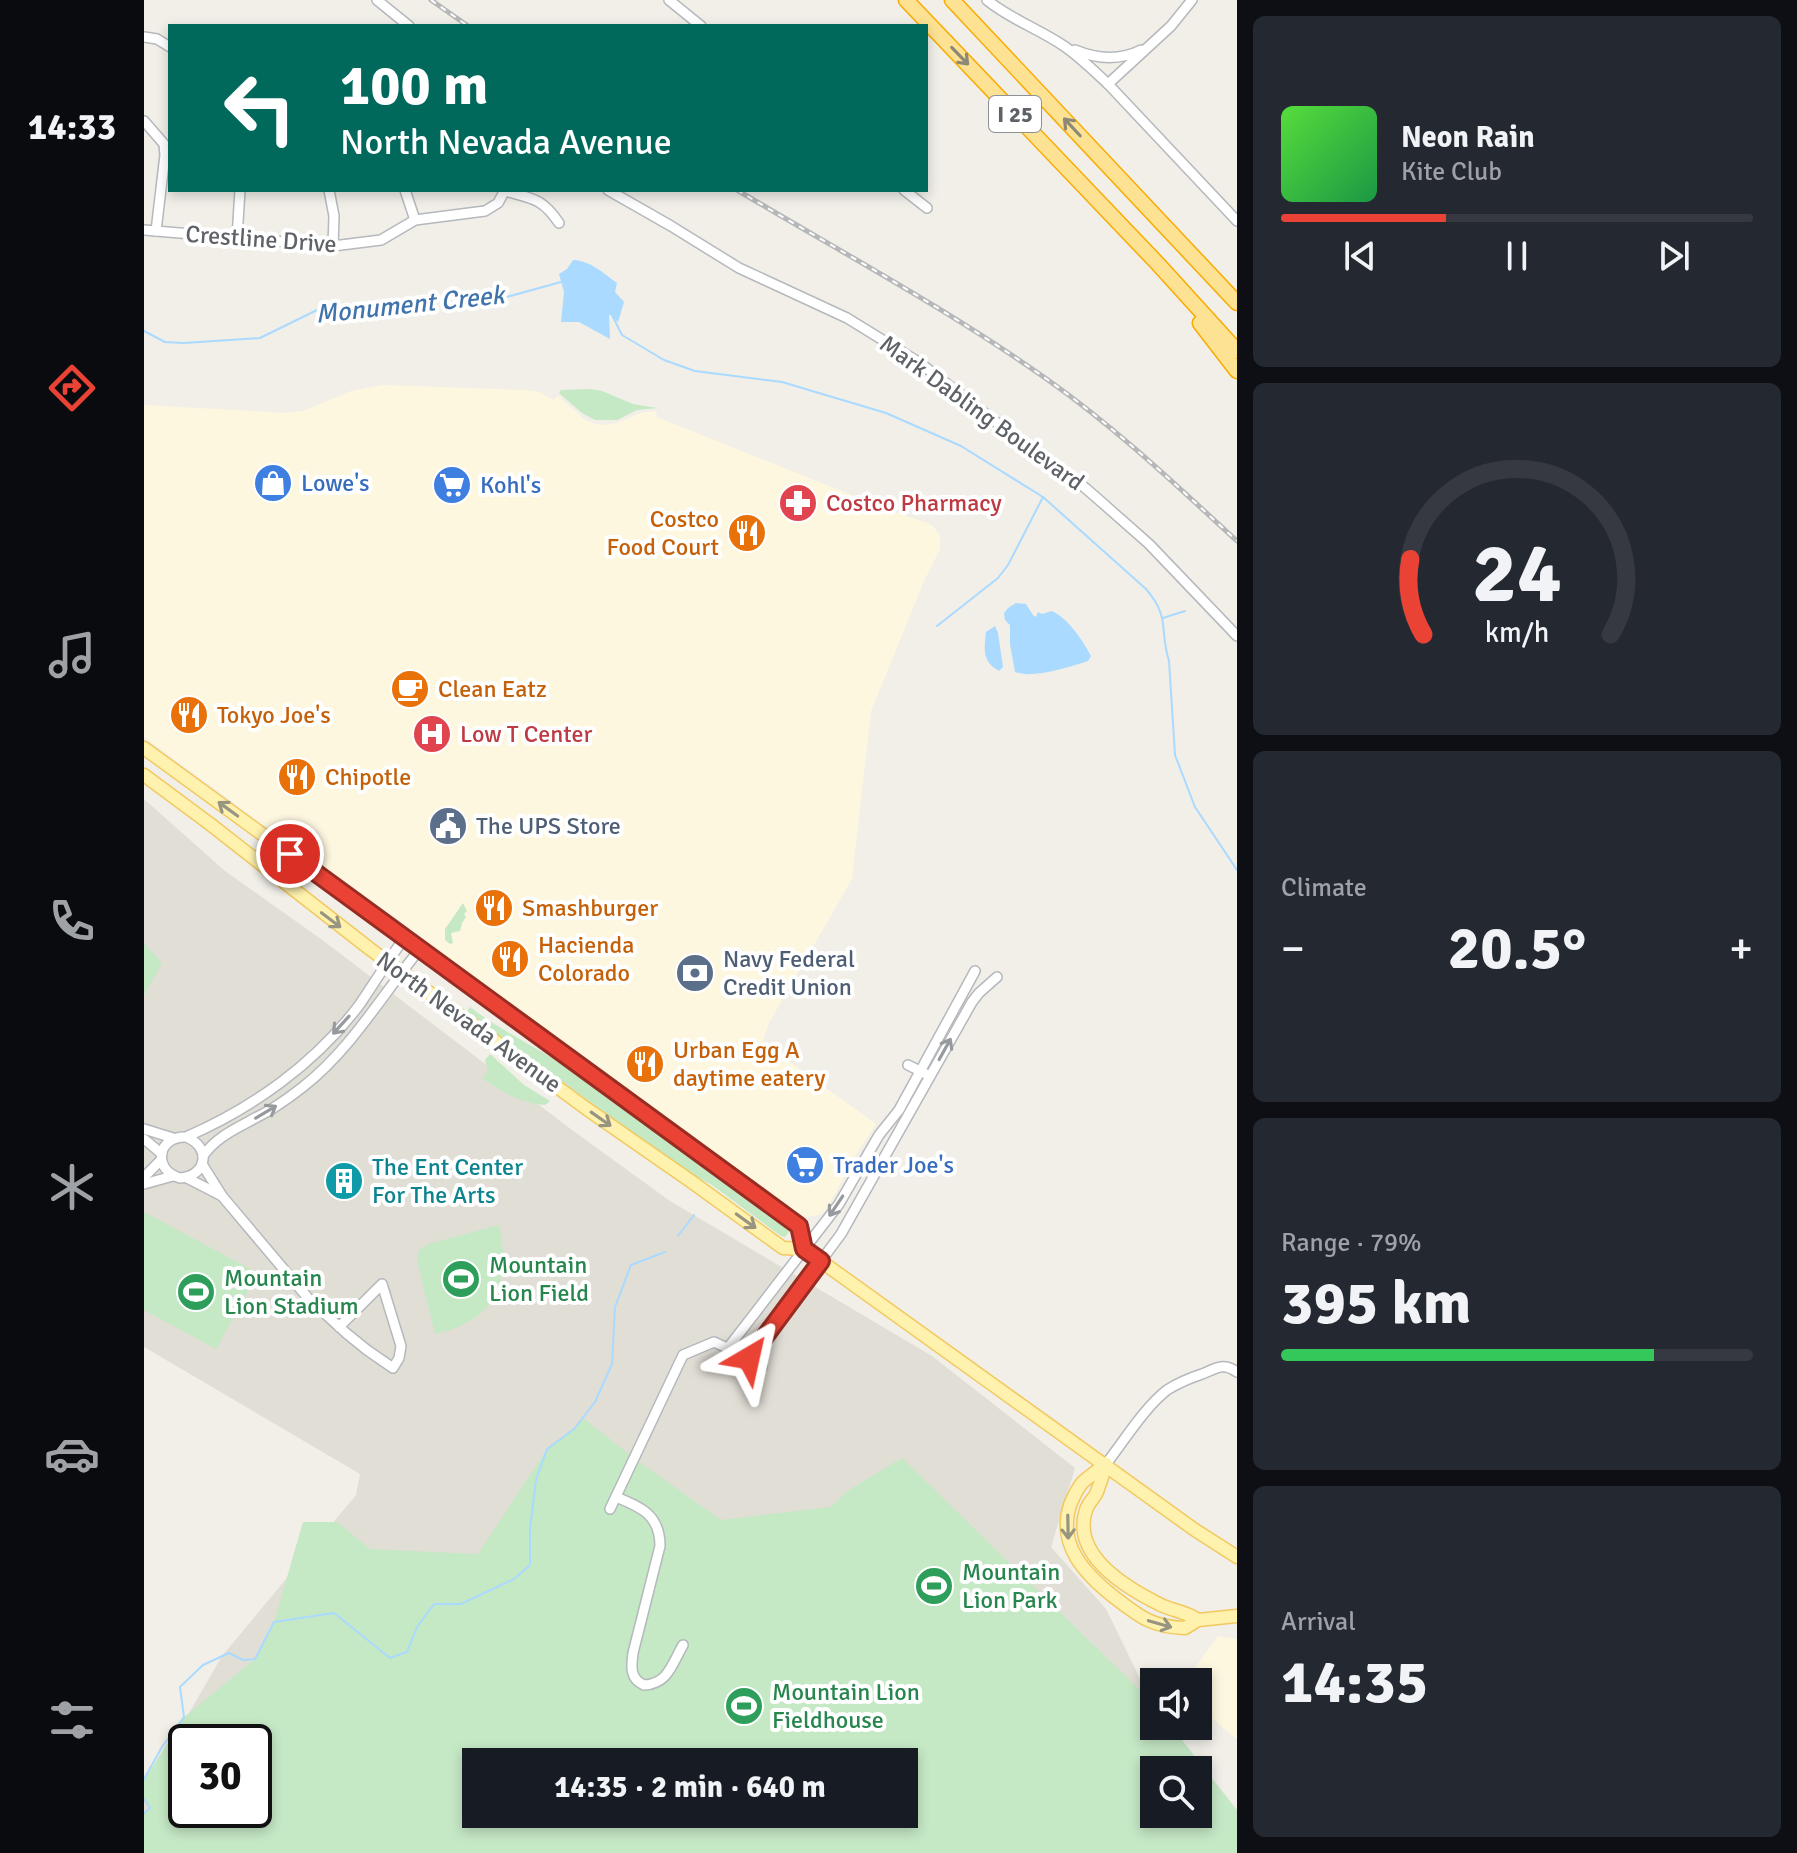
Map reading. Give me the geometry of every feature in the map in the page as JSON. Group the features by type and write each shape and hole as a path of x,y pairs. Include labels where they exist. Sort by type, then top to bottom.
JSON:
{"highway":[{"name":"I 25","path":"906,0 1237,351"},
{"name":"I 25","path":"952,0 1237,303"},
{"path":"1126,184 1237,291"},
{"path":"1124,229 1237,371"}],"main road":[{"name":"North Nevada Avenue","path":"144,748 799,1226 804,1249"},
{"name":"North Nevada Avenue","path":"144,775 313,907 587,1109 783,1248 804,1249 1237,1557"},
{"path":"1106,1464 1082,1483 1068,1512 1066,1528 1069,1544 1084,1571 1140,1617 1155,1625 1185,1628 1198,1620 1237,1616"},
{"path":"1106,1464 1097,1491 1086,1509 1083,1528 1091,1552 1123,1584 1162,1606 1190,1613 1198,1620"}],"street":[{"path":"377,0 407,24"},
{"path":"669,0 699,24"},
{"path":"987,0 1063,45 1087,55 1116,58 1135,53 1151,44"},
{"path":"1108,84 1178,18 1192,0"},
{"path":"144,37 157,39 168,46"},
{"path":"1063,45 1108,84 1237,221"},
{"path":"144,121 167,143 156,231"},
{"path":"237,238 240,192"},
{"path":"329,192 334,216 333,246"},
{"path":"406,192 415,220"},
{"name":"Crestline Drive","path":"144,230 333,246 353,245 381,240 415,220 485,211 498,203 504,192"},
{"path":"509,192 537,200 548,207 559,223"},
{"name":"Mark Dabling Boulevard","path":"612,192 739,268 847,318 930,370 1098,499 1149,544 1237,636"},
{"path":"907,192 927,208"},
{"path":"144,1129 173,1138 186,1137 267,1093 290,1076 343,1024 405,937"},
{"path":"187,1178 199,1170 217,1139 272,1108 327,1066 420,949"},
{"path":"749,1358 841,1234 975,971"},
{"path":"925,1074 972,1002 997,977"},
{"path":"908,1065 925,1074"},
{"path":"887,1103 903,1113"},
{"path":"728,1348 839,1204 879,1135 903,1113"},
{"path":"186,1137 198,1143 203,1160 222,1196 308,1298 339,1327 393,1368 401,1346 382,1284 339,1327"},
{"path":"144,1177 173,1138"},
{"path":"144,1139 173,1176"},
{"path":"144,1184 173,1176 187,1178 222,1196"},
{"path":"610,1509 683,1355 714,1342 762,1367"},
{"path":"1106,1464 1167,1390 1222,1366 1237,1372"},
{"path":"616,1497 650,1515 660,1538 633,1653 631,1671 634,1678 644,1685 663,1681 683,1645"}],"shaded area":[{"path":"382,385 539,392 553,400 558,396 584,419 596,424 608,425 640,413 656,411 657,417 925,522 933,526 940,536 940,549 871,711 852,879 769,1023 763,1040 767,1050 780,1055 876,1124 821,1214 804,1218 799,1215 144,737 144,405 285,413 303,411 351,391"},
{"path":"144,799 225,871 321,939 670,1201 932,1356 1075,1468 1051,1547 1106,1609 1140,1679 1140,1720 1065,1853 144,1853 144,1791 168,1749 168,1828 272,1828 272,1724 183,1724 222,1656 356,1495 360,1474 144,1347"},
{"path":"1218,1636 1237,1639 1237,1739 1212,1718 1212,1668 1194,1668"}],"green space":[{"path":"589,389 633,404 657,408 637,410 617,420 595,420 559,393 561,390"},
{"path":"463,903 466,917 460,931 451,933 453,943 450,944 445,940 445,929"},
{"path":"144,943 162,963 144,995"},
{"path":"470,1007 578,1074 789,1232 785,1237 781,1236 712,1185 681,1168 490,1029 467,1011"},
{"path":"490,1054 524,1085 550,1101 545,1105 520,1099 482,1078 488,1072 485,1060"},
{"name":"Mountain Lion Stadium","path":"144,1212 258,1273 216,1349 144,1310"},
{"name":"Mountain Lion Field","path":"499,1225 503,1264 494,1296 472,1320 435,1334 417,1261 419,1250 428,1244"},
{"path":"583,1418 721,1520 830,1507 849,1490 902,1458 1140,1690 1140,1740 1182,1740 1195,1756 1140,1756 1140,1828 1212,1828 1212,1778 1237,1810 1237,1853 144,1853 144,1813 150,1808 144,1799 144,1780 168,1742 168,1828 272,1828 272,1724 180,1724 184,1717 255,1659 274,1622 303,1522 337,1522 370,1549 478,1554 547,1449"}],"water":[{"path":"573,260 591,265 617,283 615,292 624,302 618,322 609,314 610,339 579,322 561,322 564,292 559,274"},
{"path":"1016,603 1026,604 1036,617 1038,612 1052,611 1064,619 1091,656 1088,661 1041,673 1015,672 1010,625 1004,613"},
{"path":"995,626 1003,667 999,671 987,659 985,650 986,632"}],"waterway":[{"name":"Monument Creek","path":"144,331 165,342 260,338 317,310 427,298 503,298 561,282"},
{"name":"Monument Creek","path":"613,317 622,335 664,360 695,371 782,382 886,413 961,446 1043,497 1146,589 1159,608 1169,661 1175,755 1195,807 1237,870"},
{"path":"937,626 998,578 1008,565 1043,497"},
{"path":"1163,618 1185,611"},
{"path":"678,1236 694,1215"},
{"path":"144,1779 184,1717 180,1687 203,1665 229,1653 243,1660 255,1659 274,1622 334,1613 390,1658 407,1652 417,1627 434,1604 461,1604 514,1579 530,1565 530,1529 536,1480 547,1449 574,1429 595,1402 612,1364 615,1307 631,1265 665,1252"},
{"path":"144,1799 150,1808 144,1813"}],"railway":[{"path":"431,0 465,24"},
{"path":"740,192 934,305 1048,380 1122,437 1237,541"}],"place":[{"name":"Lowe's","path":"273,483"},
{"name":"Kohl's","path":"452,485"},
{"name":"Costco Pharmacy","path":"798,503"},
{"name":"Costco Food Court","path":"747,533"},
{"name":"Clean Eatz","path":"410,689"},
{"name":"Tokyo Joe's","path":"189,715"},
{"name":"Low T Center","path":"432,734"},
{"name":"Chipotle","path":"297,777"},
{"name":"The UPS Store","path":"448,826"},
{"name":"Smashburger","path":"494,908"},
{"name":"Hacienda Colorado","path":"510,959"},
{"name":"Navy Federal Credit Union","path":"695,973"},
{"name":"Urban Egg A daytime eatery","path":"645,1064"},
{"name":"Trader Joe's","path":"805,1165"},
{"name":"The Ent Center For The Arts","path":"344,1181"},
{"name":"Mountain Lion Field","path":"461,1279"},
{"name":"Mountain Lion Stadium","path":"196,1292"},
{"name":"Mountain Lion Park","path":"934,1586"},
{"name":"Mountain Lion Fieldhouse","path":"744,1706"}],"route":[{"path":"290,854 799,1226 804,1249 821,1261 749,1358"}]}
